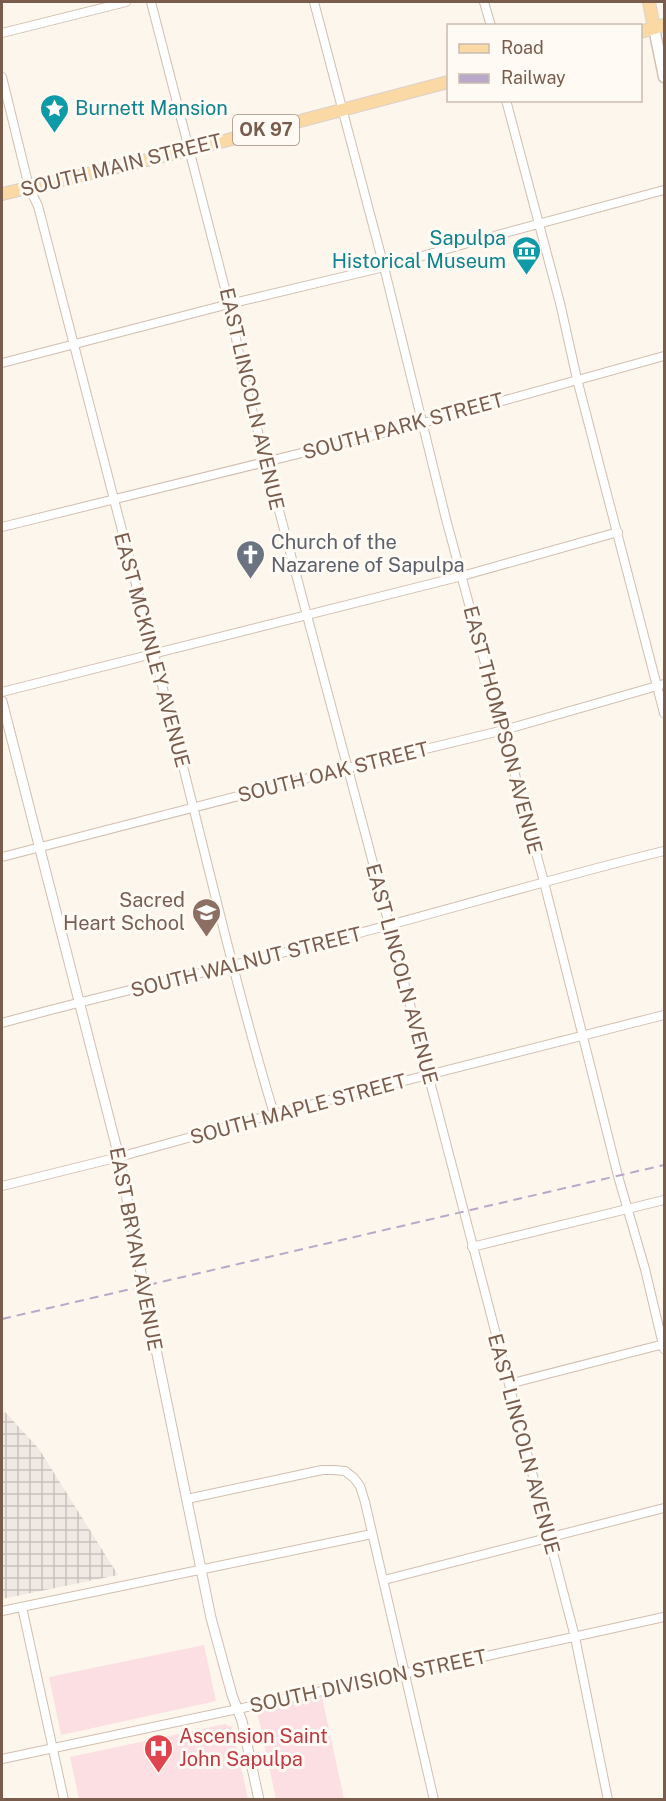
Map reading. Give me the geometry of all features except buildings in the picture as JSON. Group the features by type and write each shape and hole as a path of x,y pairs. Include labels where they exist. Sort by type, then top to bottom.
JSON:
{"main road":[{"path":"649,2 659,27 656,46 664,77"},
{"path":"642,31 659,27"},
{"name":"SOUTH MAIN STREET","path":"2,194 190,150 447,82"}],"street":[{"path":"2,33 126,2"},
{"name":"EAST LINCOLN AVENUE","path":"151,2 229,304 244,384 575,1637 608,1800"},
{"name":"EAST THOMPSON AVENUE","path":"314,2 664,1346"},
{"path":"484,2 490,24"},
{"name":"EAST MCKINLEY AVENUE","path":"2,77 29,187 38,206 75,344 252,1043 274,1114"},
{"path":"507,102 540,224 577,379 661,685 664,713"},
{"path":"2,363 229,304 384,267 664,190"},
{"name":"SOUTH PARK STREET","path":"2,527 423,423 664,356"},
{"path":"2,692 153,652 462,576 618,532"},
{"name":"SOUTH OAK STREET","path":"2,857 504,730 661,685"},
{"name":"EAST BRYAN AVENUE","path":"2,701 119,1157 149,1315 216,1638 242,1721 259,1800"},
{"name":"SOUTH WALNUT STREET","path":"2,1023 388,925 664,851"},
{"name":"SOUTH MAPLE STREET","path":"2,1186 664,1015"},
{"path":"472,1247 664,1200"},
{"path":"509,1384 664,1346"},
{"path":"187,1499 322,1470 345,1471 354,1478 360,1486 384,1580 434,1800"},
{"path":"384,1580 664,1508"},
{"path":"2,1611 372,1534"},
{"path":"22,1607 64,1800"},
{"name":"SOUTH DIVISION STREET","path":"2,1759 664,1617"}],"shaded area":[{"path":"5,1412 39,1449 118,1575 2,1599 2,1413"},
{"name":"Ascension Saint John Sapulpa","path":"204,1645 216,1701 61,1735 49,1677"},
{"name":"Ascension Saint John Sapulpa","path":"322,1697 344,1799 276,1799 257,1711"},
{"name":"Ascension Saint John Sapulpa","path":"225,1724 232,1727 248,1799 79,1799 70,1757"}],"railway":[{"path":"2,1319 664,1165"}],"place":[{"name":"Burnett Mansion","path":"54,134"},
{"name":"Sapulpa Historical Museum","path":"527,276"},
{"name":"Church of the Nazarene of Sapulpa","path":"250,580"},
{"name":"Sacred Heart School","path":"206,938"},
{"name":"Ascension Saint John Sapulpa","path":"158,1774"}]}
